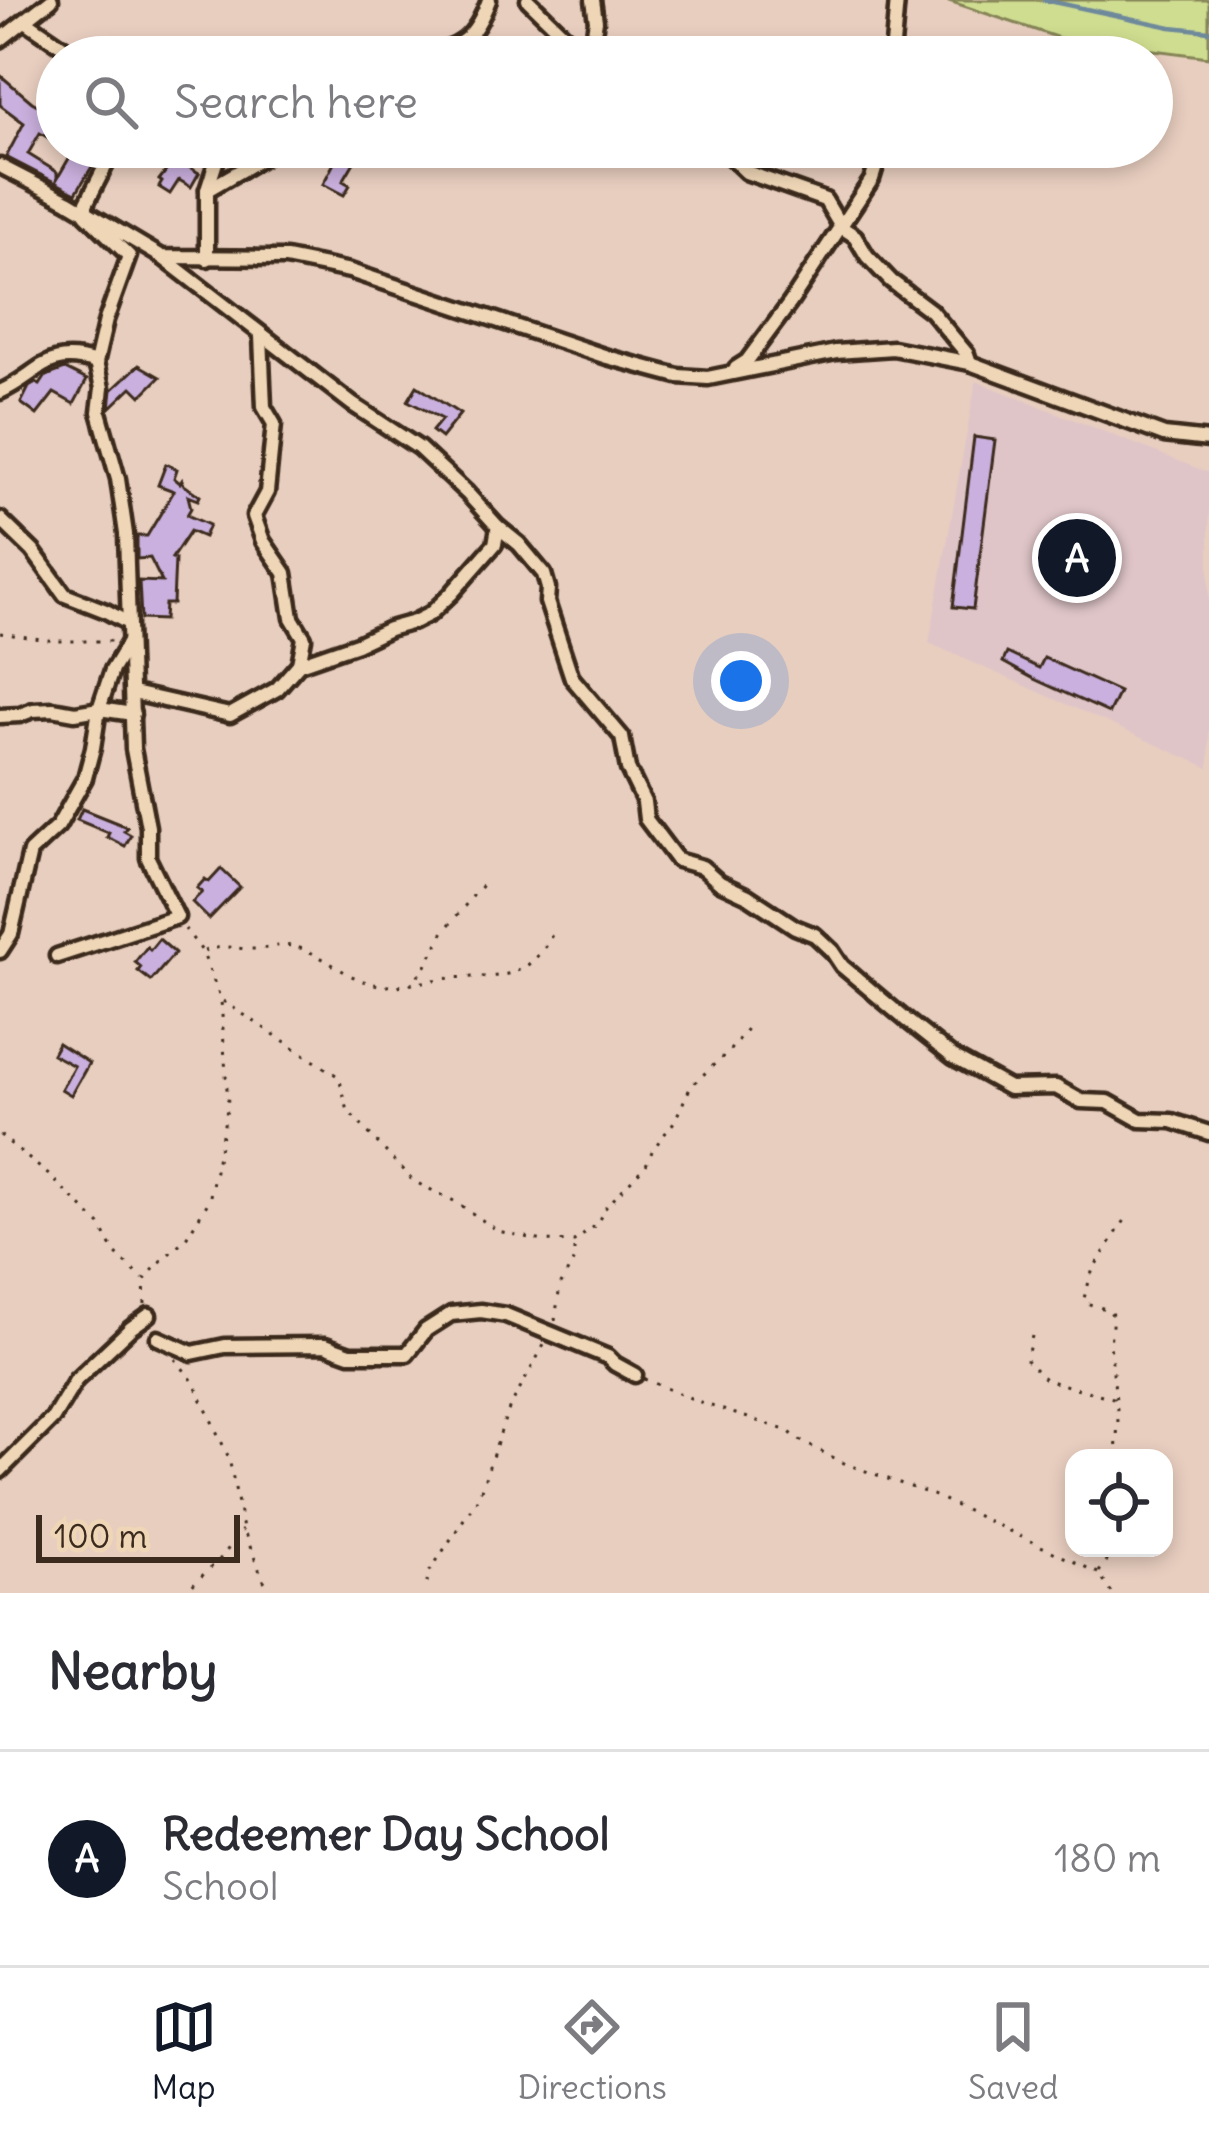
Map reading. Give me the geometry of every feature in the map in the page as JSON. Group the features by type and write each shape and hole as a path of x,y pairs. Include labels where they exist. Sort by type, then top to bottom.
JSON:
{"street":[{"path":"0,40 51,0"},
{"path":"470,36 489,0"},
{"path":"528,0 565,36"},
{"path":"593,0 594,36"},
{"path":"894,36 897,0"},
{"path":"27,22 47,36"},
{"path":"0,166 162,257 352,404 419,448 519,544 544,574 547,602 572,678 622,737 646,819 677,860 701,867 720,883 815,935 842,966 904,1019 953,1057 1009,1088 1056,1087 1082,1101 1108,1102 1140,1120 1172,1121 1209,1133"},
{"path":"57,956 177,917 148,858 148,827 134,748 127,534 99,412 102,388 96,363 129,256 86,214 86,204 104,168"},
{"path":"207,259 207,190 214,168"},
{"path":"207,190 245,168"},
{"path":"742,168 825,200 867,256 931,311 970,363"},
{"path":"730,372 747,361 875,168"},
{"path":"162,257 286,259 350,271 677,376 708,378 836,352 893,348 970,363 1164,436 1209,440"},
{"path":"261,336 264,407 274,424 267,492 254,516 263,541 285,573 292,618 304,638 299,664"},
{"path":"0,392 48,361 74,356 96,363"},
{"path":"0,519 33,551 65,595 128,623"},
{"path":"134,693 230,716 277,689 299,664 430,614 495,544 498,527"},
{"path":"0,951 10,934 30,852 58,826 85,778 99,709 112,670 129,641"},
{"path":"0,716 53,709 133,714"},
{"path":"158,1338 192,1353 225,1346 325,1345 350,1354 407,1354 426,1330 451,1314 481,1310 506,1315 608,1357 635,1375"},
{"path":"0,1471 53,1418 76,1380 149,1315"}],"path":[{"path":"0,633 55,641 129,641"},
{"path":"409,986 427,966 444,931 482,885"},
{"path":"144,1280 186,1238 209,1201 228,1104 221,1000 202,951 177,917"},
{"path":"202,951 227,944 251,949 283,943 312,953 347,976 409,986 516,972 542,954 554,931"},
{"path":"221,1000 339,1077 348,1111 413,1181 456,1202 498,1231 574,1242 596,1225 646,1165 691,1086 748,1026"},
{"path":"0,1135 100,1225 115,1252 144,1280 149,1315"},
{"path":"1115,1406 1110,1344 1113,1316 1084,1298 1093,1269 1127,1216"},
{"path":"428,1583 428,1574 479,1496 507,1413 550,1335 560,1286 574,1260 574,1242"},
{"path":"1032,1336 1026,1360 1046,1380 1113,1398 1116,1449"},
{"path":"158,1338 193,1382 215,1426 229,1458 244,1529 272,1593"},
{"path":"635,1375 788,1431 846,1464 933,1495 1098,1573 1112,1593"},
{"path":"184,1593 244,1529"},
{"path":"1098,1573 1110,1557"}],"shaded area":[{"path":"976,381 1209,473 1209,768 929,643"}],"green space":[{"path":"946,0 1209,0 1209,57 1173,52 1173,36 1053,36"}],"building":[{"path":"0,75 36,104 36,140 28,154 36,159 36,168 51,168 57,179 63,168 91,168 76,193 6,157 24,123 0,105"},
{"path":"168,168 199,173 191,187 179,180 170,194 159,187"},
{"path":"331,168 351,168 343,181 350,185 344,195 323,184"},
{"path":"139,365 160,377 141,396 132,387 110,408 112,390"},
{"path":"65,369 87,380 74,404 54,393 37,415 21,403 29,387"},
{"path":"417,386 460,414 441,438 432,431 442,419 408,401"},
{"path":"974,437 995,440 973,609 953,607"},
{"path":"166,464 177,469 174,478 200,496 198,500 188,496 191,508 187,515 209,525 204,537 190,531 172,558 173,604 165,604 164,620 141,619 139,581 162,582 150,558 137,559 137,536 147,536 174,491 158,485"},
{"path":"1007,653 1039,668 1044,658 1119,692 1109,713 1003,662"},
{"path":"82,809 127,827 124,831 131,835 125,846 107,837 109,833 77,820"},
{"path":"221,869 240,887 209,919 192,902 202,892 197,888"},
{"path":"159,939 175,953 151,981 135,962"},
{"path":"58,1043 89,1063 71,1095 61,1089 74,1066 52,1054"}],"waterway":[{"path":"1044,0 1209,31"}],"place":[{"name":"Redeemer Day School","path":"1077,558"}]}
